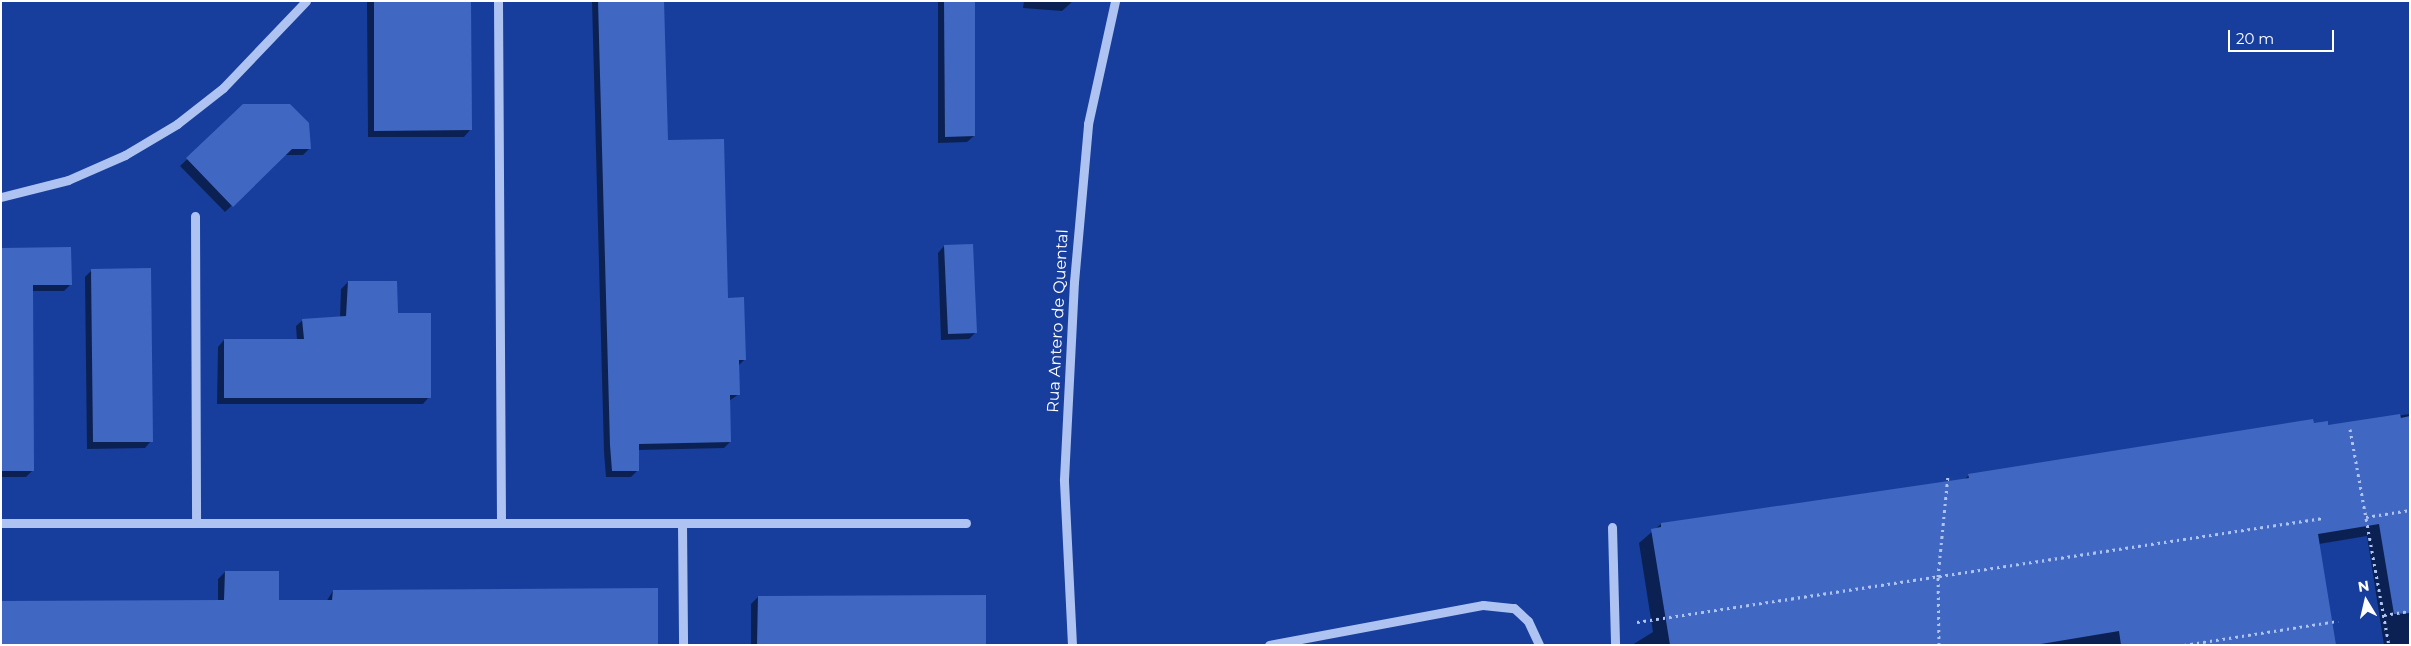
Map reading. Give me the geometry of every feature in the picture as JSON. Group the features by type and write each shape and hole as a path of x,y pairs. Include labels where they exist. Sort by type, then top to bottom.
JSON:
{"street":[{"path":"1,197 68,180 125,156 177,124 222,88 306,1"},
{"path":"498,1 501,523"},
{"name":"Rua Antero de Quental","path":"1072,645 1064,478 1076,262 1088,124 1115,1"},
{"path":"195,216 196,523"},
{"path":"1,523 966,523"},
{"path":"682,523 683,645"},
{"path":"1612,527 1615,645"},
{"path":"1269,645 1483,605 1514,608 1528,621 1539,645"}],"path":[{"path":"2350,429 2389,645"},
{"path":"1938,645 1938,577 1948,475"},
{"path":"2366,517 2410,510"},
{"path":"1614,625 2323,518"},
{"path":"2384,615 2410,611"},
{"path":"2184,645 2338,621"}],"building":[{"path":"374,1 471,1 472,130 374,131"},
{"path":"598,1 664,1 668,140 724,139 728,298 744,297 746,360 739,360 740,395 730,395 731,442 639,444 639,471 612,471"},
{"path":"944,1 975,1 975,136 945,137"},
{"path":"243,104 290,104 309,123 311,149 292,149 233,207 186,158"},
{"path":"973,244 977,333 948,334 944,245"},
{"path":"71,247 72,285 33,285 34,471 1,471 1,248"},
{"path":"151,268 153,442 93,442 91,269"},
{"path":"348,281 397,281 398,313 431,313 431,398 224,398 224,339 304,339 302,319 346,316"},
{"path":"2400,414 2401,418 2410,416 2410,613 2394,614 2379,524 2318,534 2336,645 2121,645 2119,631 2035,645 1670,645 1651,529 1661,527 1661,523 1969,478 1968,474 2313,419 2314,423 2328,421 2328,425"},
{"path":"225,571 279,571 279,600 332,600 333,590 658,588 658,645 1,645 1,601 224,600"},
{"path":"986,595 986,645 757,645 758,596"}]}
